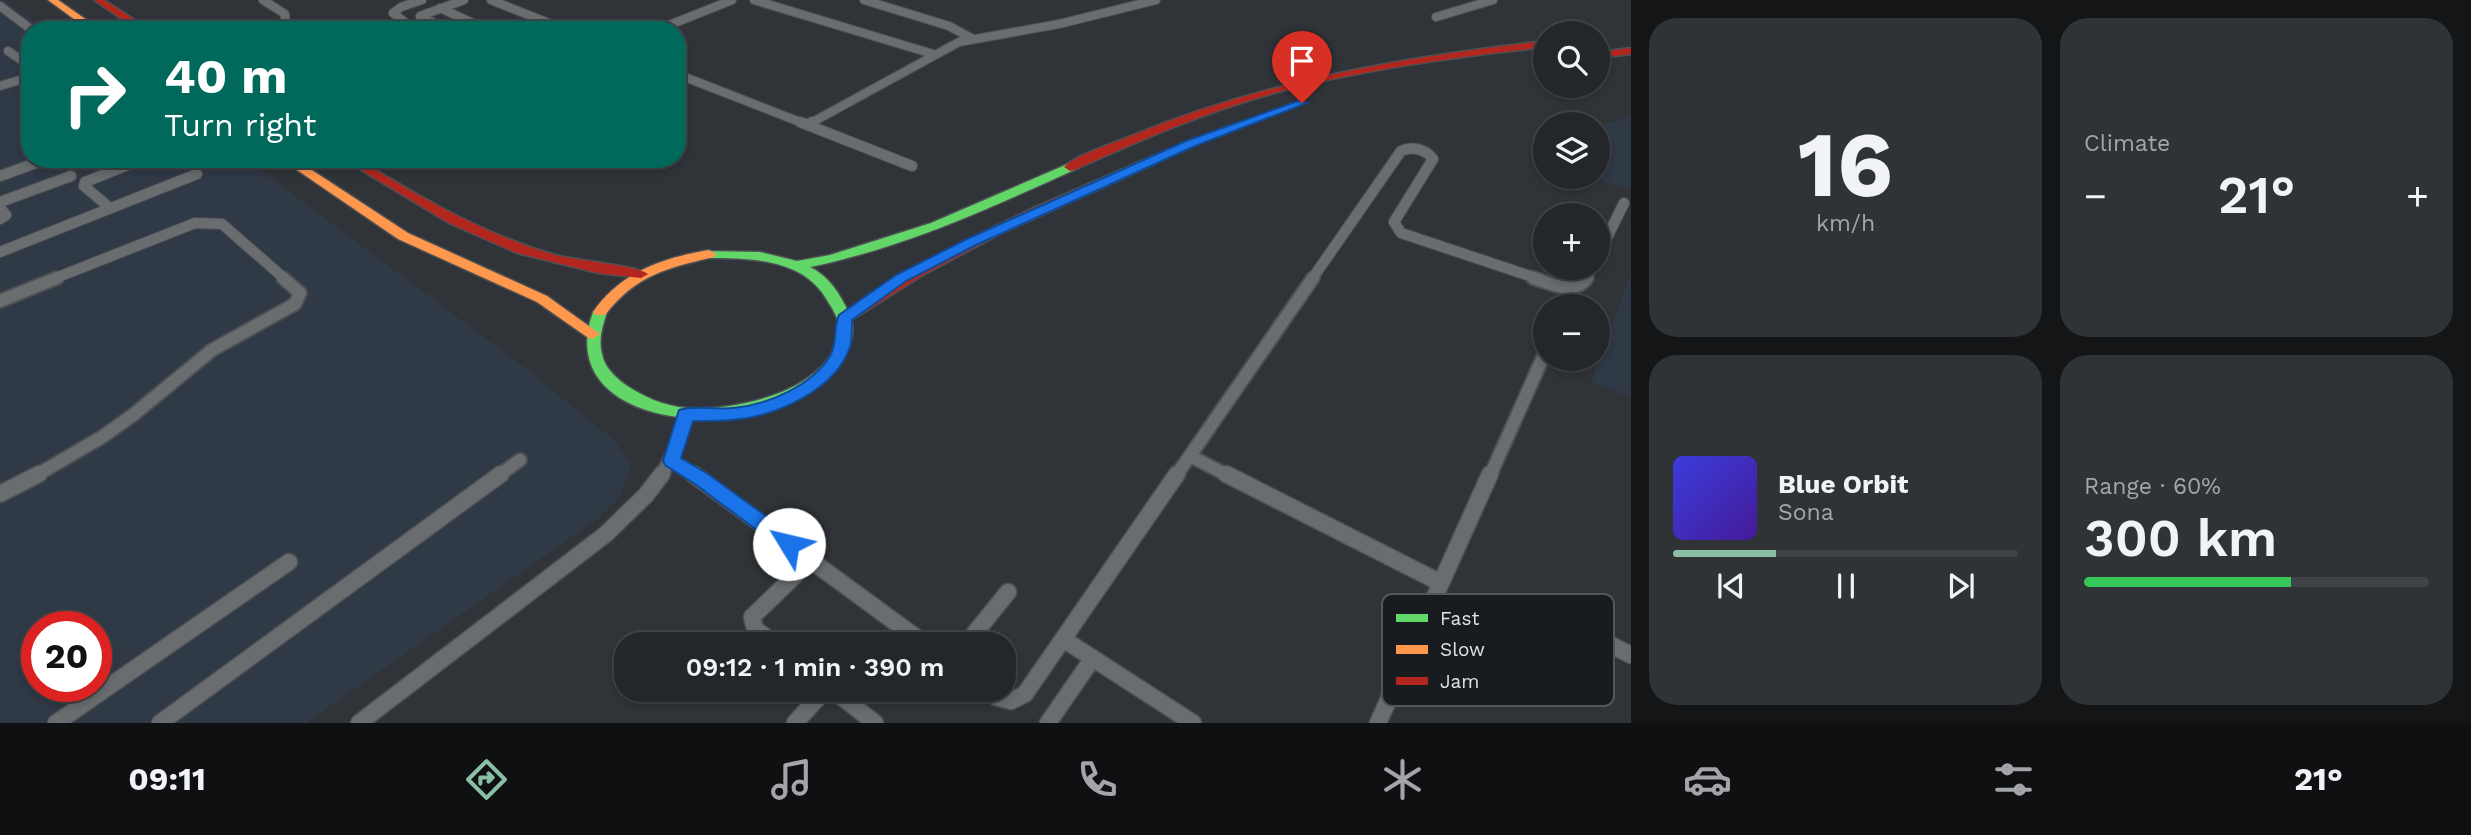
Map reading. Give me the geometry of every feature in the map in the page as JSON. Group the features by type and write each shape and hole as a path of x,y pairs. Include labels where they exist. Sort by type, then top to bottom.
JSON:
{"main road":[{"path":"52,0 83,21"},
{"path":"98,0 131,21"},
{"path":"1610,37 1631,35"},
{"path":"795,266 855,256 905,240 1158,129 1256,94 1378,65 1533,46"},
{"path":"1610,54 1631,51"},
{"path":"1427,75 1533,62"},
{"path":"845,318 901,278 937,259 1166,154"},
{"path":"300,168 402,236 542,299 592,334"},
{"path":"364,168 440,215 541,260 591,271 641,274"},
{"path":"709,254 746,254 795,266 828,288 845,318 843,345 836,359 826,372 796,395 755,410 732,414 685,415 644,404 613,385 595,361 592,334 595,323 607,301 641,274 674,261 709,254"}],"lane":[{"path":"263,0 285,14 284,21"},
{"path":"401,21 393,13 401,7 422,0"},
{"path":"428,21 420,17 464,0"},
{"path":"491,0 545,21"},
{"path":"680,21 732,0"},
{"path":"754,0 933,54"},
{"path":"864,0 949,26 971,38"},
{"path":"807,125 933,54 971,38 1059,24 1156,0"},
{"path":"1436,17 1493,0"},
{"path":"440,8 468,21"},
{"path":"2,10 21,23"},
{"path":"8,51 21,60"},
{"path":"686,78 912,166"},
{"path":"2,83 21,79"},
{"path":"1016,699 1019,699 1063,639 1404,149 1427,152 1433,159 1394,222 1401,233 1533,278"},
{"path":"0,176 22,168"},
{"path":"110,208 84,186 85,183 121,168"},
{"path":"0,252 197,174"},
{"path":"0,202 71,176"},
{"path":"1610,232 1624,203"},
{"path":"0,208 6,215 0,219"},
{"path":"0,244 66,218 77,221"},
{"path":"0,301 176,229 209,222 222,224 300,293 295,304 212,350 102,437 58,464 0,494"},
{"path":"1540,280 1577,288 1586,280"},
{"path":"1436,594 1537,371"},
{"path":"359,723 606,534 646,496 671,461 684,429 685,415"},
{"path":"1190,456 1441,583"},
{"path":"160,723 520,460"},
{"path":"671,461 701,479 909,632"},
{"path":"759,632 755,629 752,617 811,560"},
{"path":"56,723 289,562"},
{"path":"976,632 1008,592"},
{"path":"1063,639 1193,723"},
{"path":"1614,647 1631,655"},
{"path":"1048,723 1093,658"},
{"path":"795,723 814,702"},
{"path":"848,702 875,723"},
{"path":"1378,723 1386,706"}],"shaded area":[{"path":"0,0 5,0 34,21 21,21 21,168 258,168 532,373 617,443 631,467 620,497 597,519 306,723 0,723"},
{"path":"1631,115 1631,189 1610,183 1610,123"},
{"path":"1631,273 1631,398 1591,381 1595,371 1610,371 1610,330"}],"traffic: fast":[{"path":"795,266 831,259 936,226 1070,167"},
{"path":"600,312 593,336 594,356 598,365 622,390 652,406 669,411 707,415 759,406 786,397 810,384 829,368 842,349 846,326 845,319 824,284 811,273 778,260 709,254"}],"traffic: slow":[{"path":"52,0 83,21"},
{"path":"301,168 403,236 542,299 592,334"},
{"path":"600,312 621,288 647,271 709,254"}],"traffic: jam":[{"path":"98,0 131,21"},
{"path":"1070,167 1170,124 1273,90 1408,62 1533,45"},
{"path":"1610,54 1631,51"},
{"path":"845,318 956,251 1153,160"},
{"path":"364,168 453,220 522,250 558,261 641,274"}],"route":[{"path":"789,544 701,479 671,461 684,429 685,415 708,416 755,410 796,395 813,384 836,359 843,345 845,318 901,278 971,242 1191,143 1262,115 1302,103"}]}
